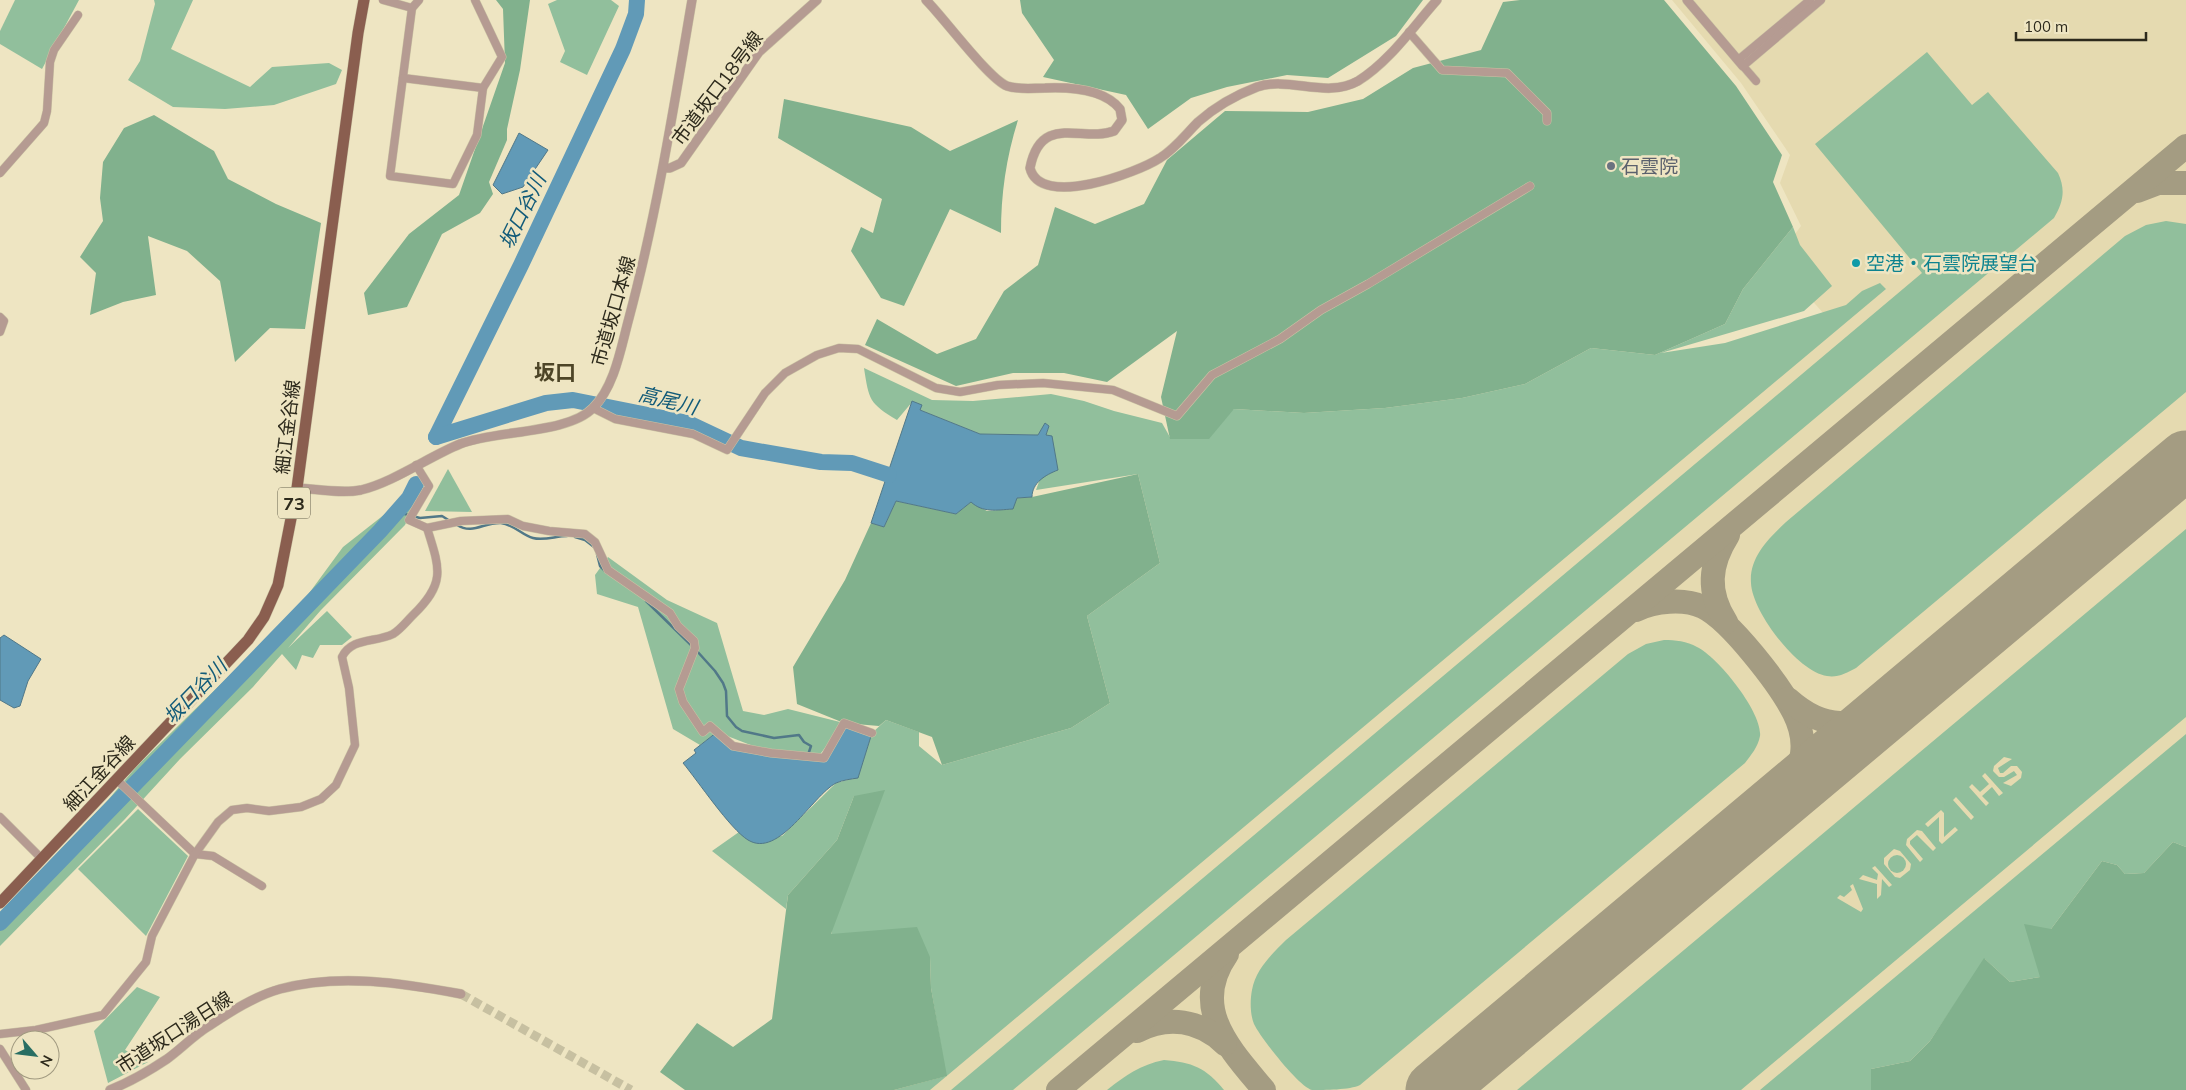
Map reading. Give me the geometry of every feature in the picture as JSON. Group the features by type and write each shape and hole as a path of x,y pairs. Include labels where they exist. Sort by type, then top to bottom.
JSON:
{"main road":[{"name":"細江金谷線","path":"0,903 119,783 248,640 264,617 278,585 297,488 364,0"}],"street":[{"path":"383,0 412,8"},
{"path":"419,0 412,8 390,176 453,184 477,135 483,88 502,57 475,0"},
{"name":"市道坂口本線","path":"297,488 339,491 361,490 462,444 490,435 566,424 593,408 609,384 643,264 663,168 692,0"},
{"name":"市道坂口18号線","path":"663,168 670,168 680,163 759,52 817,0"},
{"path":"926,0 986,67 1006,85 1082,91 1110,99 1120,108 1122,120 1114,131 1098,134 1066,131 1053,135 1043,142 1032,160 1032,174 1042,183 1053,188 1083,186 1148,164 1165,154 1199,121 1222,104 1259,87 1281,84 1326,88 1355,82 1374,69 1437,0"},
{"path":"1687,0 1756,81"},
{"path":"1740,63 1810,0"},
{"path":"1740,63 1821,0"},
{"path":"0,173 44,123 48,111 50,62 54,50 78,15"},
{"path":"1409,32 1442,70 1507,73 1547,113 1547,121"},
{"path":"403,78 483,88"},
{"path":"593,408 615,419 693,434 727,450 765,393 785,373 817,354 839,348 858,349 936,388 960,392 998,385 1043,383 1104,389 1149,403 1177,416 1212,375 1280,339 1321,310 1368,284 1530,186"},
{"path":"0,317 4,320 0,332"},
{"path":"416,465 428,486 409,520 427,528 457,522 508,519 523,526 549,531 584,534 595,542 608,570 670,613 678,626 694,640 695,648 680,688 683,702 703,732 710,726 733,746 771,753 824,758 844,723 872,733"},
{"path":"0,1034 36,1030 103,1015 146,962 152,936 195,854 218,822 232,810 247,808 269,812 301,808 321,799 336,785 355,745 350,688 342,658 346,650 354,645 394,634 429,600 438,580 438,568 427,528"},
{"path":"119,783 195,854 213,856 262,886"},
{"path":"0,817 42,859"},
{"name":"市道坂口湯日線","path":"110,1090 126,1083 167,1058 207,1026 242,1006 279,989 316,982 349,981 384,982 461,994"},
{"path":"0,1049 26,1090"}],"shaded area":[{"path":"1672,0 2186,0 2186,742 1769,1090 891,1090 1824,314 1776,260 1801,226 1780,183 1790,155 1741,83"}],"green space":[{"path":"15,0 79,0 42,69 0,44 0,31"},
{"path":"154,0 193,0 171,49 250,87 272,67 329,63 342,70 336,84 274,105 225,109 173,107 128,80 140,61 155,4"},
{"path":"496,0 530,0 520,70 507,129 507,140 489,182 493,194 480,213 442,234 407,307 368,315 364,293 409,234 459,195 505,63 503,9"},
{"path":"557,0 611,0 619,6 587,75 560,62 565,51 548,4"},
{"path":"1020,0 1423,0 1396,36 1328,78 1287,75 1227,87 1191,98 1148,129 1126,95 1043,77 1054,60 1022,13"},
{"path":"1520,0 1664,0 1736,86 1782,155 1773,182 1793,227 1743,289 1725,324 1655,355 1591,348 1525,384 1462,398 1385,408 1304,413 1234,409 1209,439 1170,439 1161,397 1177,331 1107,382 1064,373 1013,373 956,386 865,345 877,319 937,354 976,339 1004,291 1038,265 1055,207 1095,224 1144,204 1167,160 1225,111 1308,112 1363,99 1413,68 1481,50 1503,2"},
{"path":"1927,52 1972,105 1988,92 2058,173 2063,191 2060,207 2054,218 1013,1090 951,1090 1922,273 1815,144"},
{"path":"784,99 911,127 950,151 1018,120 1005,176 1001,233 950,209 904,306 881,298 851,251 861,227 873,233 882,199 778,138"},
{"path":"154,115 214,151 228,179 276,204 321,223 305,329 270,328 235,362 220,281 187,251 148,236 156,295 123,302 90,315 96,273 80,257 103,221 100,198 103,162 124,128"},
{"path":"2166,221 2186,224 2186,392 1856,668 1842,675 1827,676 1815,672 1803,664 1778,639 1759,609 1753,595 1751,574 1753,565 1767,541 1786,522 2125,236 2146,225"},
{"path":"1793,227 1800,245 1832,286 1804,311 1661,353 1725,343 1846,305 1862,291 1880,283 1886,289 930,1090 894,1090 946,1076 931,988 930,957 831,935 854,796 837,840 788,895 786,909 712,851 739,832 748,840 782,836 836,783 858,777 872,733 886,720 919,732 919,746 942,765 1071,728 1110,703 1087,616 1160,563 1138,474 1036,490 1040,479 1045,475 1046,435 1049,426 1045,424 1038,435 980,434 920,410 913,401 897,420 872,400 867,387 864,368 932,400 973,401 1051,394 1084,401 1162,423 1171,439 1234,409 1304,413 1385,408 1462,398 1525,384 1591,348 1655,355 1725,324 1743,289"},
{"path":"448,469 472,512 425,511"},
{"path":"1138,474 1160,563 1087,616 1110,703 1071,728 942,765 932,737 886,720 879,726 844,723 797,704 793,667 845,580 871,523 884,527 896,501 956,514 971,502 987,511 1012,509 1017,498 1032,497"},
{"path":"412,487 422,490 405,525 321,610 288,648 327,611 352,637 342,645 320,645 313,658 302,655 296,670 282,654 253,687 180,759 125,819 0,946 0,913 108,800 136,767 267,639 307,596 343,547 385,514"},
{"path":"2186,529 2186,717 1741,1090 1517,1090","holes":["2004,757 2012,759 1998,768 2000,773 2003,773 2011,766 2017,766 2022,772 2021,778 2011,786 2003,783 2017,775 2014,771 2004,777 1999,777 1993,771 1994,766","1985,773 2003,793 1999,796 1992,787 1982,796 1989,803 1986,806 1969,787 1972,784 1980,792 1989,784 1982,776","1956,797 1974,817 1971,820 1953,800","1941,810 1944,813 1944,837 1955,827 1958,830 1942,844 1939,841 1939,817 1928,827 1925,824","1917,830 1922,831 1936,848 1933,851 1917,835 1910,841 1910,844 1923,859 1920,862 1906,845 1907,839","1894,849 1900,851 1911,864 1910,870 1900,878 1895,877 1884,864 1884,858","1875,866 1892,885 1889,887 1882,879 1881,895 1877,899 1877,884 1859,879 1863,875 1877,880 1878,874 1872,868","1853,884 1863,909 1861,912 1837,898 1840,895 1844,897 1852,890 1850,886"]},
{"path":"608,557 667,600 717,623 743,711 764,715 788,709 844,723 818,757 771,753 717,732 700,745 673,729 638,607 597,594 595,575"},
{"path":"1664,640 1689,643 1706,653 1727,673 1747,700 1759,726 1760,736 1756,747 1745,763 1360,1085 1330,1090 1312,1090 1306,1087 1272,1050 1254,1024 1251,1007 1252,990 1257,975 1265,962 1286,940 1628,654 1646,644"},
{"path":"2186,734 2186,847 2173,842 2144,873 2125,874 2117,865 2102,861 2051,929 2040,977 2010,982 1985,959 1930,1041 1910,1061 1871,1069 1871,1090 1760,1090"},
{"path":"885,790 831,934 917,927 930,957 931,988 947,1076 894,1090 685,1090 660,1072 697,1023 733,1047 772,1019 788,895 837,840 854,796"},
{"path":"138,809 188,856 146,936 78,869"},
{"path":"2173,842 2186,847 2186,1090 1871,1090 1871,1069 1910,1061 1930,1041 1984,958 2010,982 2040,977 2024,924 2051,929 2102,861 2117,865 2125,874 2144,873"},
{"path":"1897,855 1903,858 1906,864 1903,870 1897,873 1891,870 1888,864 1891,858"},
{"path":"137,987 160,997 125,1050 148,1062 108,1083 94,1031"},
{"path":"1164,1060 1183,1062 1204,1071 1224,1090 1107,1090 1134,1071"}],"water":[{"path":"519,133 548,150 523,187 502,194 493,185"},
{"path":"912,401 922,405 920,410 980,434 1038,435 1045,423 1049,426 1046,435 1052,436 1058,470 1040,480 1034,488 1032,497 1017,498 1013,509 985,509 971,502 956,514 896,501 884,527 871,523"},
{"path":"4,635 41,659 28,681 20,706 14,708 0,700 0,638"},
{"path":"844,723 872,733 858,778 836,783 783,834 771,841 760,844 748,840 732,826 683,763 696,753 694,750 717,732 733,746 824,758"}],"waterway":[{"name":"坂口谷川","path":"436,437 521,265 623,49 636,14 637,0"},
{"name":"高尾川","path":"436,437 546,403 573,400 688,423 741,448 821,462 852,463 889,475"},
{"name":"坂口谷川","path":"0,923 380,531 409,498 416,484"},
{"name":"坂口谷川","path":"350,562 401,513 420,518 442,516 450,521"},
{"path":"457,525 468,529 501,523 510,525 533,538 567,536"},
{"path":"575,537 585,540 594,547"},
{"path":"597,554 600,566 607,573"},
{"path":"646,601 692,646"},
{"path":"696,650 723,683 726,691 727,716 736,727 742,731 774,738 799,735 804,742 811,746 808,755"}],"taxiway":[{"path":"1058,1090 2186,146"},
{"path":"2137,191 2158,183 2186,183"},
{"path":"1726,622 1716,600 1713,578 1717,557 1728,535"},
{"path":"1636,610 1651,604 1669,602 1687,602 1703,607 1727,625 1778,686 1796,718 1801,733 1802,749 1795,775 1773,806"},
{"path":"1788,699 1815,717 1828,722 1841,723 1867,718 1895,704"},
{"path":"1227,954 1216,974 1212,992 1213,1010 1218,1027 1227,1043 1264,1090"},
{"path":"1137,1031 1160,1023 1183,1022 1205,1030 1225,1044"}],"runway":[{"path":"1435,1090 2186,460"}],"tunnel":[{"path":"461,994 631,1090"}],"place":[{"name":"石雲院","path":"1611,166"},
{"name":"空港・石雲院展望台","path":"1856,263"}],"district":[{"name":"坂口","path":"555,372"}]}
